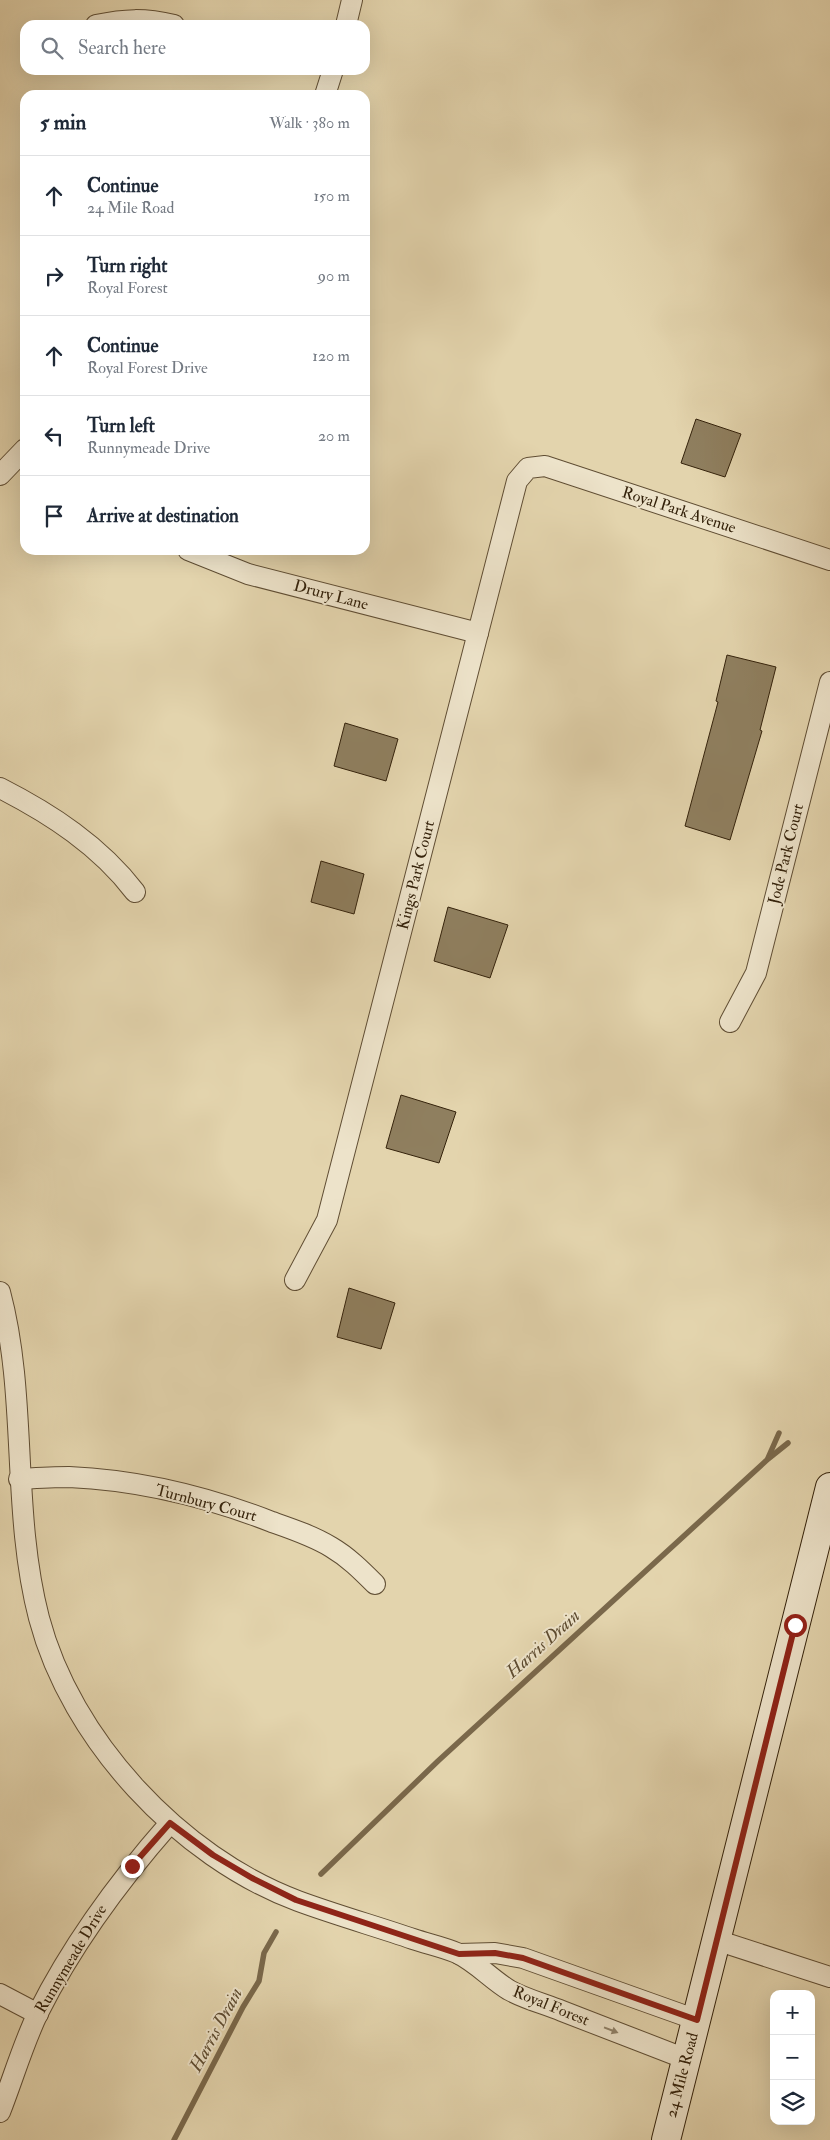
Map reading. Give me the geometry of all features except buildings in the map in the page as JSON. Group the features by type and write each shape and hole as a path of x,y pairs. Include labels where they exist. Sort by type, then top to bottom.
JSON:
{"street":[{"path":"347,20 352,0"},
{"path":"121,20 156,20"},
{"path":"327,90 332,75"},
{"path":"0,475 20,454"},
{"name":"Royal Park Avenue","path":"528,468 545,466 830,560"},
{"name":"Kings Park Court","path":"295,1280 327,1220 516,481 528,468"},
{"name":"Drury Lane","path":"200,555 248,574 478,632"},
{"name":"Jode Park Court","path":"730,1022 756,973 830,682"},
{"path":"0,788 35,806 73,832 101,854 135,892"},
{"path":"0,1292 10,1346 24,1542 31,1586 40,1622 51,1654 75,1705 104,1750 120,1770 170,1823 213,1855 252,1878 296,1900 459,1954 495,1953 523,1958 697,2020"},
{"name":"Turnbury Court","path":"19,1479 69,1477 113,1481 160,1489 215,1502 287,1527 330,1546 353,1562 375,1584"},
{"name":"24 Mile Road","path":"666,2140 830,1487"},
{"name":"Runnymeade Drive","path":"0,2112 38,2014 98,1910 132,1866 170,1823"},
{"path":"716,1940 830,1977"},
{"name":"Royal Forest","path":"459,1954 510,1991 686,2059"},
{"path":"0,1994 38,2014"}],"waterway":[{"name":"Harris Drain","path":"768,1458 779,1433"},
{"name":"Harris Drain","path":"321,1874 438,1761 768,1459 788,1443"},
{"name":"Harris Drain","path":"174,2140 243,2007 259,1981 264,1953 276,1932"}],"route":[{"path":"132,1866 170,1823 213,1855 252,1878 296,1900 459,1954 495,1953 523,1958 697,2020 795,1625"}]}
